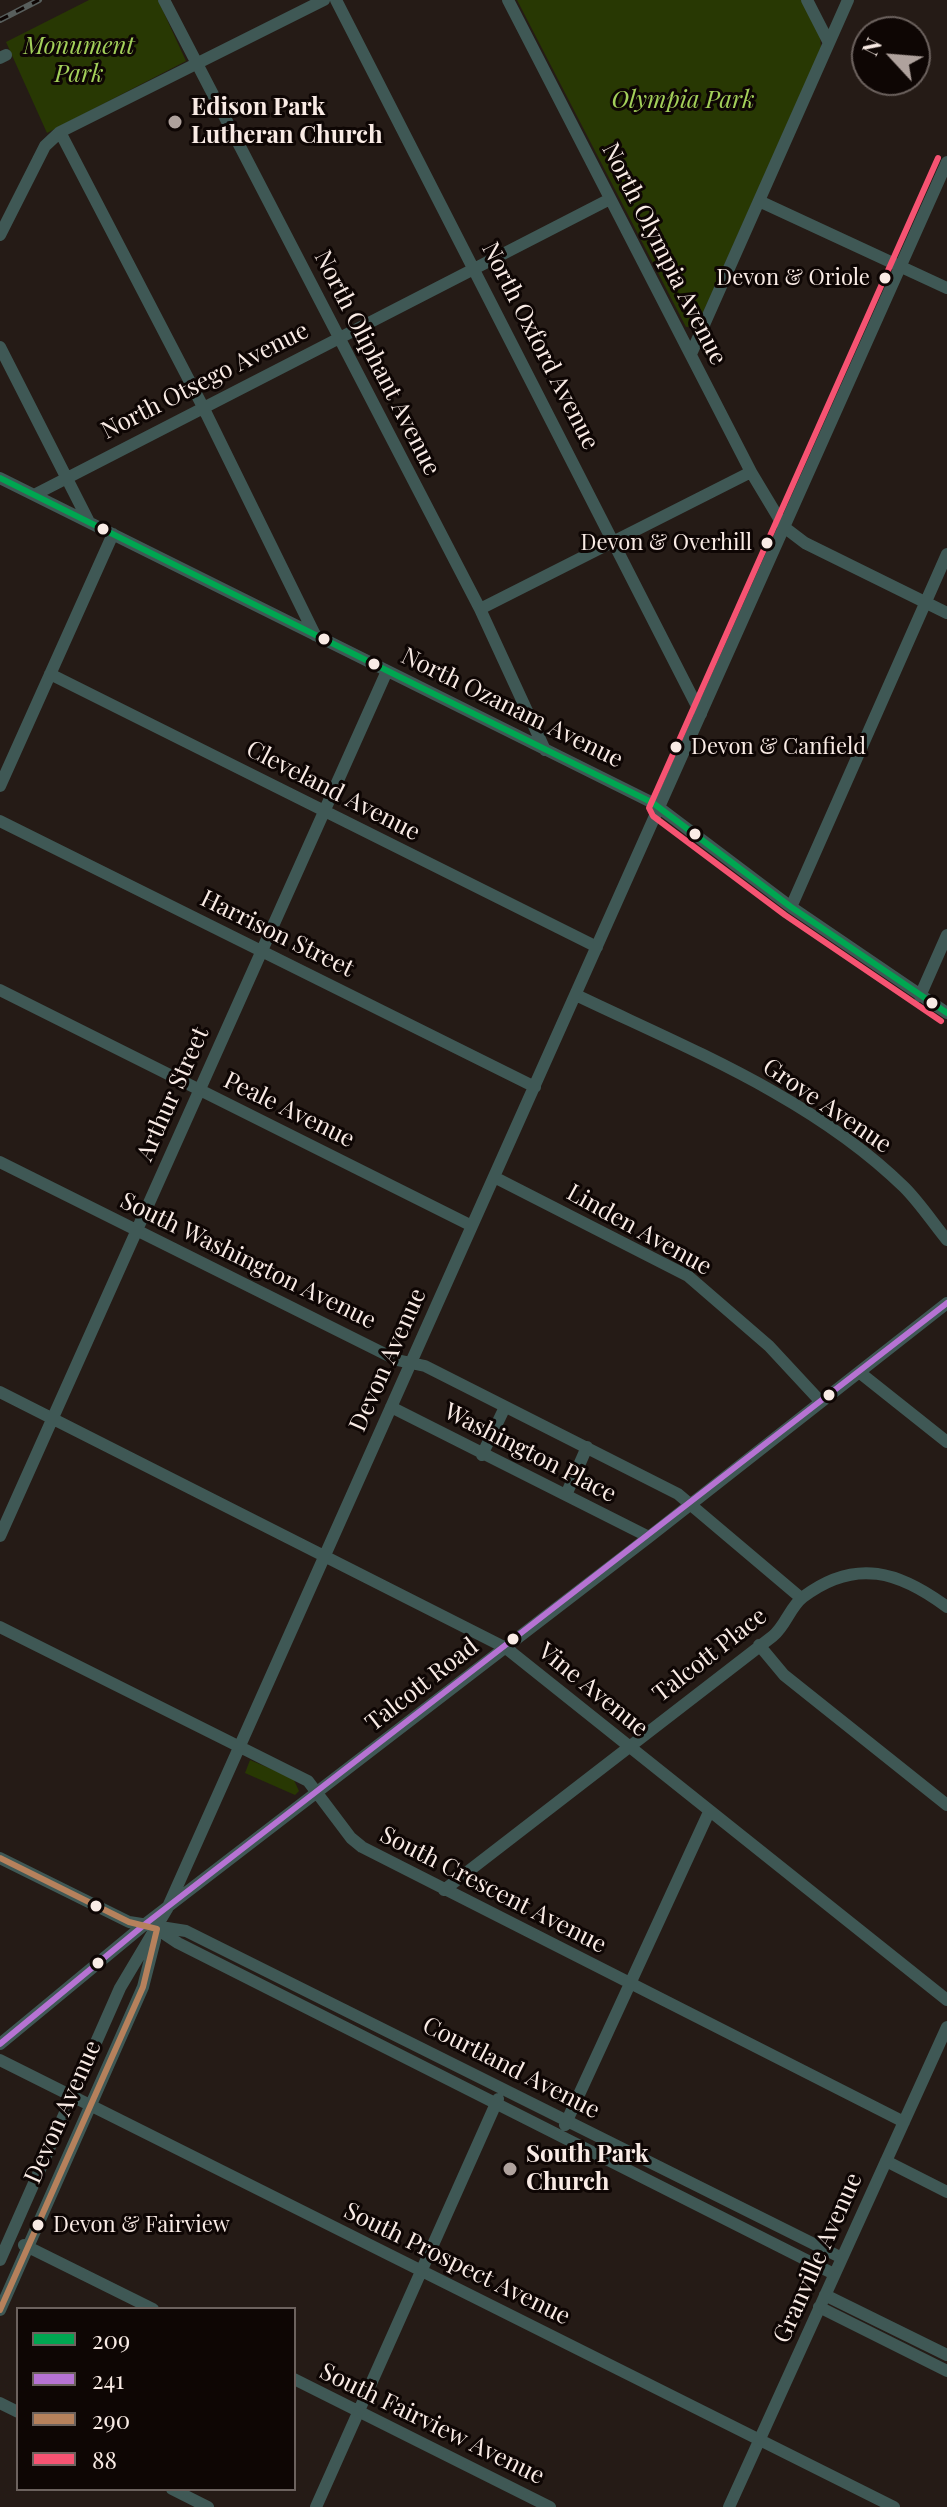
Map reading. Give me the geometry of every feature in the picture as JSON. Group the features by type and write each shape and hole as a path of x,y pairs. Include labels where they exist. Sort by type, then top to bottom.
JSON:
{"street":[{"name":"North Oliphant Avenue","path":"164,0 480,609 545,750"},
{"path":"0,235 45,146 60,132 324,0"},
{"name":"North Oxford Avenue","path":"336,0 615,540 701,714"},
{"name":"North Olympia Avenue","path":"508,0 751,472 784,527"},
{"path":"807,0 829,43"},
{"path":"691,354 848,0"},
{"path":"60,132 203,407 315,635"},
{"name":"Devon Avenue","path":"0,2260 120,1988 167,1909 947,162"},
{"name":"North Otsego Avenue","path":"34,495 610,199"},
{"path":"759,201 947,288"},
{"path":"0,347 89,522"},
{"path":"480,609 751,472"},
{"name":"North Ozanam Avenue","path":"0,478 659,808 791,907 947,1013"},
{"path":"784,527 805,543 947,613"},
{"path":"0,786 113,534"},
{"path":"791,907 947,554"},
{"name":"Arthur Street","path":"0,1536 387,671"},
{"name":"Cleveland Avenue","path":"50,674 597,947"},
{"name":"Harrison Street","path":"0,821 535,1087"},
{"path":"920,996 947,935"},
{"name":"Peale Avenue","path":"0,990 472,1226"},
{"name":"Grove Avenue","path":"576,995 763,1085 813,1117 904,1188 947,1240"},
{"name":"South Washington Avenue","path":"0,1162 397,1360 411,1362 678,1494 801,1598"},
{"name":"Linden Avenue","path":"494,1177 688,1276 769,1346 821,1402"},
{"name":"Talcott Road","path":"0,2044 144,1925 506,1648 947,1303"},
{"path":"859,1372 947,1442"},
{"name":"Vine Avenue","path":"0,1392 326,1554 506,1648 947,2000"},
{"name":"Washington Place","path":"391,1407 649,1537"},
{"path":"482,1455 505,1407"},
{"path":"566,1495 587,1447"},
{"path":"801,1598 853,1576 897,1576 947,1607"},
{"name":"Talcott Place","path":"444,1890 780,1630 801,1598"},
{"name":"South Crescent Avenue","path":"0,1627 308,1781 356,1843 629,1985 904,2122"},
{"path":"759,1645 784,1675 947,1805"},
{"path":"560,2136 709,1812"},
{"name":"Courtland Avenue","path":"0,1858 129,1922 157,1929 186,1931 842,2258"},
{"name":"Devon Avenue","path":"0,2310 143,1987 157,1929"},
{"name":"Courtland Avenue","path":"157,1929 178,1943 834,2274"},
{"name":"Granville Avenue","path":"729,2507 947,2027"},
{"name":"South Prospect Avenue","path":"0,2060 894,2507"},
{"path":"316,2507 502,2089"},
{"path":"886,2161 947,2192"},
{"path":"10,2238 149,2307"},
{"path":"822,2301 947,2355"},
{"path":"822,2301 947,2371"},
{"name":"South Fairview Avenue","path":"296,2380 550,2507"},
{"path":"176,2491 208,2507"}],"green space":[{"name":"Monument Park","path":"89,0 158,0 186,61 47,133 6,42"},
{"name":"Olympia Park","path":"517,0 801,0 820,36 821,48 697,326 686,327"},
{"path":"250,1760 293,1778 299,1791 295,1795 245,1773"}],"railway":[{"path":"0,20 39,0"}],"transit line":[{"name":"88","path":"938,158 649,808 653,816 785,915 941,1021"},
{"name":"209","path":"0,478 653,803 791,907 947,1013"},
{"name":"241","path":"0,2044 144,1925 947,1303"},
{"name":"290","path":"0,1858 129,1922 157,1929"},
{"name":"290","path":"0,2310 143,1987 157,1929"}],"place":[{"name":"Edison Park Lutheran Church","path":"175,122"},
{"name":"Devon & Oriole","path":"885,278"},
{"name":"Devon & Overhill","path":"767,543"},
{"name":"Devon & Canfield","path":"676,747"},
{"name":"South Park Church","path":"510,2169"},
{"name":"Devon & Fairview","path":"38,2225"}]}
